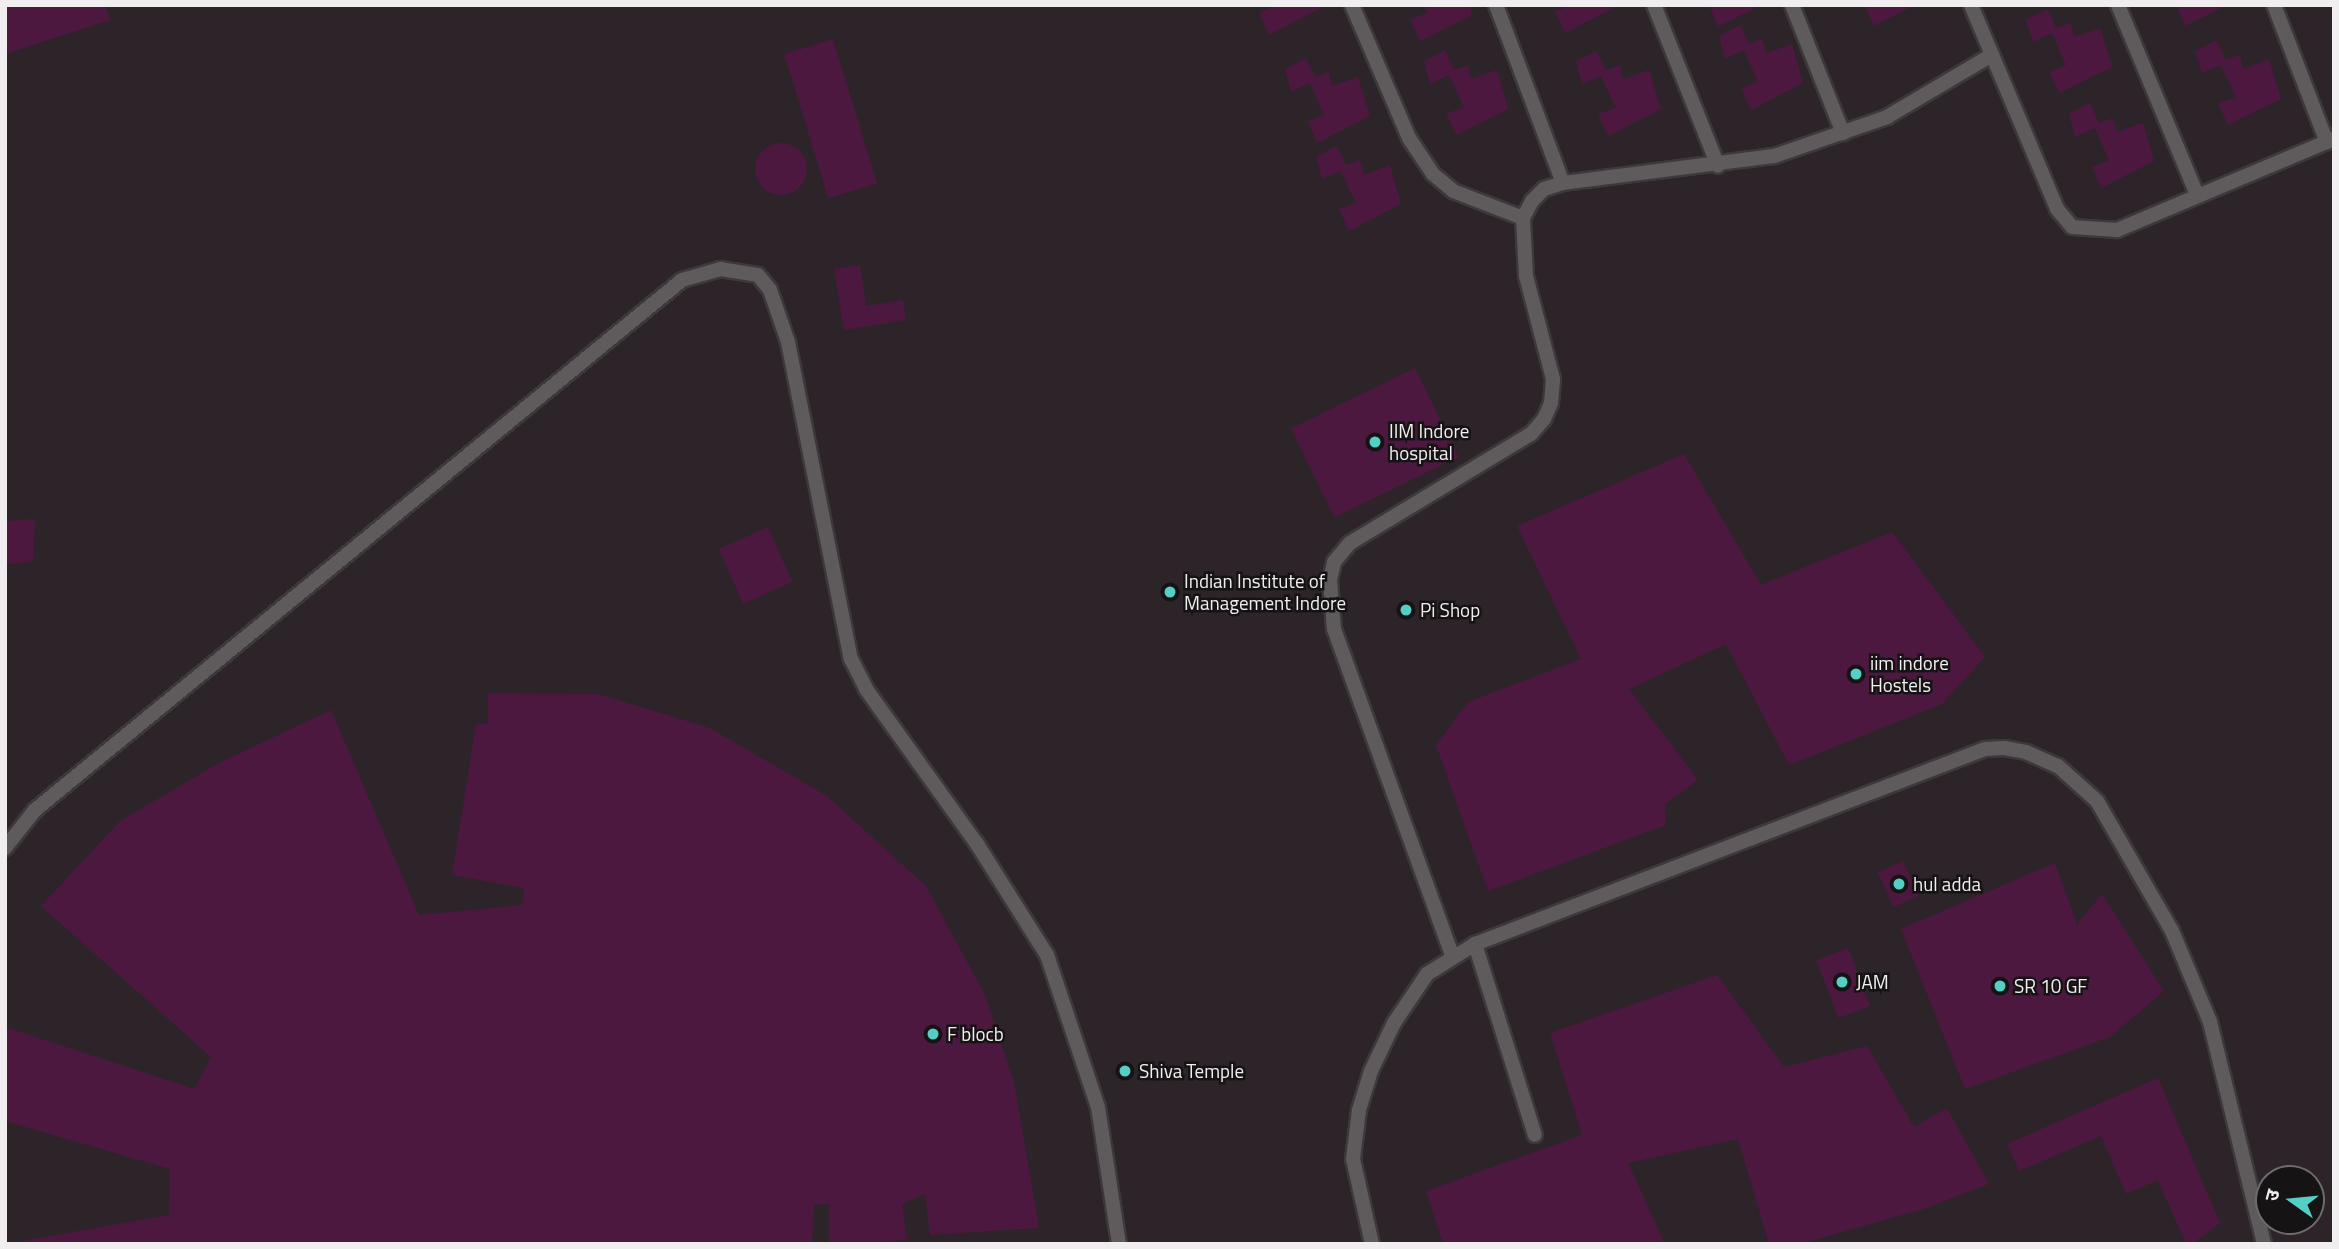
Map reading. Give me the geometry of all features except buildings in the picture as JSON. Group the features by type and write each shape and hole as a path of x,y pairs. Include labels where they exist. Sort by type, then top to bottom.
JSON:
{"lane":[{"path":"1352,5 1409,138 1433,174 1453,191 1523,218"},
{"path":"1496,5 1563,183"},
{"path":"1654,5 1718,166"},
{"path":"1792,5 1843,133"},
{"path":"1971,5 2057,209 2072,227 2117,230 2331,140 2274,5"},
{"path":"2118,5 2197,195"},
{"path":"1452,955 1334,629 1329,580 1334,562 1350,543 1531,433 1544,419 1551,403 1553,379 1526,276 1523,218 1544,189 1563,183 1718,166 1774,156 1843,133 1887,117 1992,55"},
{"path":"5,848 35,810 682,280 720,268 758,275 769,290 788,342 851,659 866,690 977,844 1047,955 1098,1107 1119,1244"},
{"path":"1372,1244 1353,1159 1359,1110 1371,1071 1395,1023 1427,974 1452,955 1475,944 1985,748 2026,752 2058,766 2097,801 2172,931 2210,1023 2264,1244"},
{"path":"1475,944 1535,1135"}],"shaded area":[{"name":"Indian Institute of Management Indore","path":"5,5 2334,5 2334,1244 5,1244"}],"place":[{"name":"IIM Indore hospital","path":"1375,442"},
{"name":"Indian Institute of Management Indore","path":"1170,592"},
{"name":"Pi Shop","path":"1406,610"},
{"name":"iim indore Hostels","path":"1856,674"},
{"name":"hul adda","path":"1899,884"},
{"name":"JAM","path":"1842,982"},
{"name":"SR 10 GF","path":"2000,986"},
{"name":"F blocb","path":"933,1034"},
{"name":"Shiva Temple","path":"1125,1071"}]}
